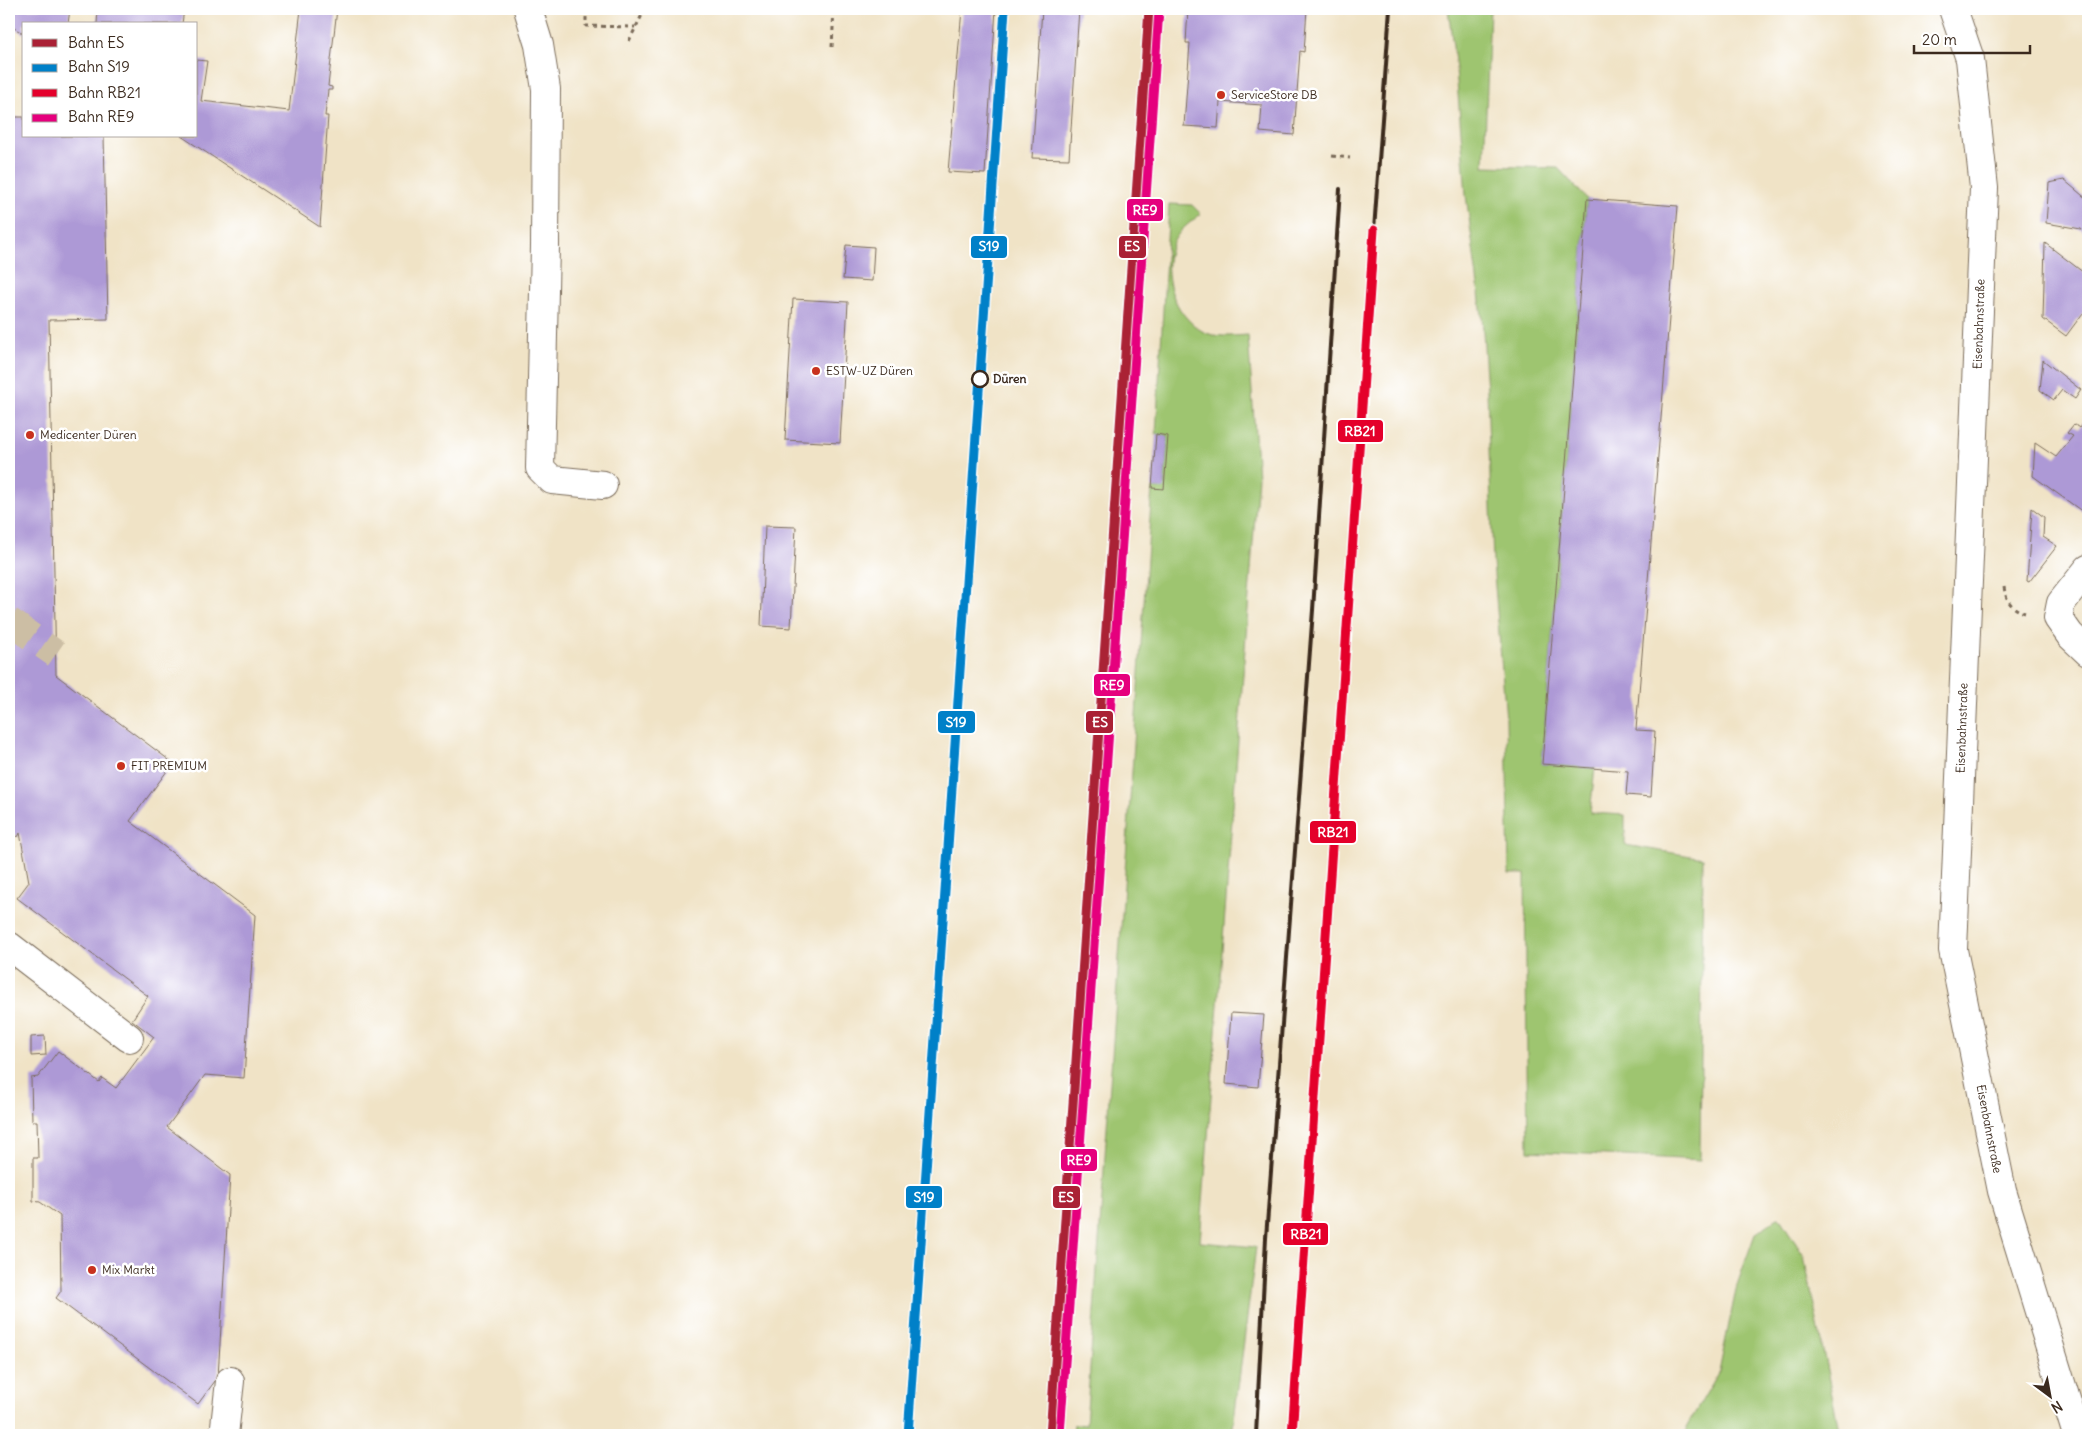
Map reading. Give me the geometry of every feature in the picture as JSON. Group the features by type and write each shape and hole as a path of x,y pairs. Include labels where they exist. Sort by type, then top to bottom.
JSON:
{"street":[{"path":"528,9 539,45 546,89 545,256 540,468 552,480 603,486"},
{"name":"Eisenbahnstraße","path":"1953,9 1970,59 1984,188 1953,950 2002,1190 2077,1435"},
{"path":"2088,569 2061,603 2058,618 2070,635 2088,652"},
{"path":"9,946 129,1038"},
{"path":"224,1435 230,1381"}],"path":[{"path":"586,9 586,26 635,28"},
{"path":"629,41 645,9"},
{"path":"832,46 834,9"},
{"path":"1332,156 1350,158"},
{"path":"2004,585 2007,600 2012,607 2022,612 2058,618"}],"green space":[{"path":"1448,9 1490,9 1484,166 1558,168 1587,199 1542,764 1595,768 1590,813 1625,815 1625,845 1703,858 1700,1160 1528,1151 1525,874 1509,874 1506,719 1493,562 1487,391 1482,316 1466,195 1456,69"},
{"path":"1169,204 1192,205 1201,214 1180,232 1172,245 1168,269 1169,281 1177,304 1192,324 1202,331 1212,335 1248,335 1258,477 1200,1242 1256,1247 1232,1435 1073,1435 1074,1424 1086,1425 1152,488 1164,488 1168,436 1156,434"},
{"path":"1779,1217 1804,1256 1840,1435 1687,1435 1686,1428 1719,1372 1737,1285 1755,1234"}],"building":[{"path":"9,9 70,9 68,22 22,22 22,33 9,25"},
{"path":"98,9 184,9 182,22 97,22"},
{"path":"301,9 337,9 328,86 332,87 332,90 328,90 325,116 328,116 320,227 184,138 198,138 198,60 207,61 201,101 289,111"},
{"path":"962,9 996,9 985,174 948,172"},
{"path":"1042,9 1079,9 1069,159 1032,158"},
{"path":"1188,9 1307,9 1304,52 1300,51 1294,135 1260,132 1262,105 1220,102 1218,128 1184,126 1190,43 1186,43"},
{"path":"9,117 22,117 22,138 104,138 108,319 49,320 56,675 173,763 130,821 255,915 244,1078 205,1075 167,1127 230,1175 218,1377 198,1404 56,1298 61,1291 60,1216 40,1202 33,1201 33,1158 38,1158 37,1121 32,1121 31,1078 38,1077 58,1051 99,1082 102,1078 116,1088 154,1037 132,1020 148,996 17,898 29,882 20,833 18,837 9,830 11,808 9,806"},
{"path":"2064,180 2088,200 2088,235 2081,229 2046,223 2049,183"},
{"path":"1587,199 1678,206 1636,730 1655,731 1651,797 1626,795 1628,771 1542,764"},
{"path":"2045,243 2088,276 2088,317 2083,313 2066,336 2043,319"},
{"path":"846,245 874,247 872,281 843,279"},
{"name":"ESTW-UZ Düren","path":"793,299 848,302 840,443 785,440"},
{"path":"2043,360 2081,390 2075,399 2062,390 2054,400 2040,390"},
{"path":"2088,417 2088,506 2083,512 2033,476 2035,443 2056,457 2073,436 2067,433 2074,424 2079,428"},
{"path":"1156,434 1168,436 1164,489 1152,488"},
{"path":"2032,508 2044,517 2043,537 2057,546 2029,582 2027,581"},
{"path":"765,526 796,527 791,628 761,626"},
{"path":"1231,1013 1264,1015 1258,1087 1226,1084"},
{"path":"45,1036 46,1055 31,1056 31,1037"}],"tunnel":[{"path":"9,621 56,654"}],"railway":[{"path":"1374,230 1390,9"},
{"path":"1256,1435 1266,1238 1313,610 1340,189"}],"rail line":[{"name":"S19","path":"908,1435 1005,9"},
{"name":"ES","path":"1050,1435 1149,9"},
{"name":"RE9","path":"1060,1435 1159,10"},
{"name":"RB21","path":"1292,1435 1374,230"}],"place":[{"name":"ServiceStore DB","path":"1221,95"},
{"name":"ESTW-UZ Düren","path":"816,371"},
{"name":"Düren","path":"980,379"},
{"name":"Medicenter Düren","path":"30,435"},
{"name":"FIT PREMIUM","path":"121,766"},
{"name":"Mix Markt","path":"92,1270"}]}
